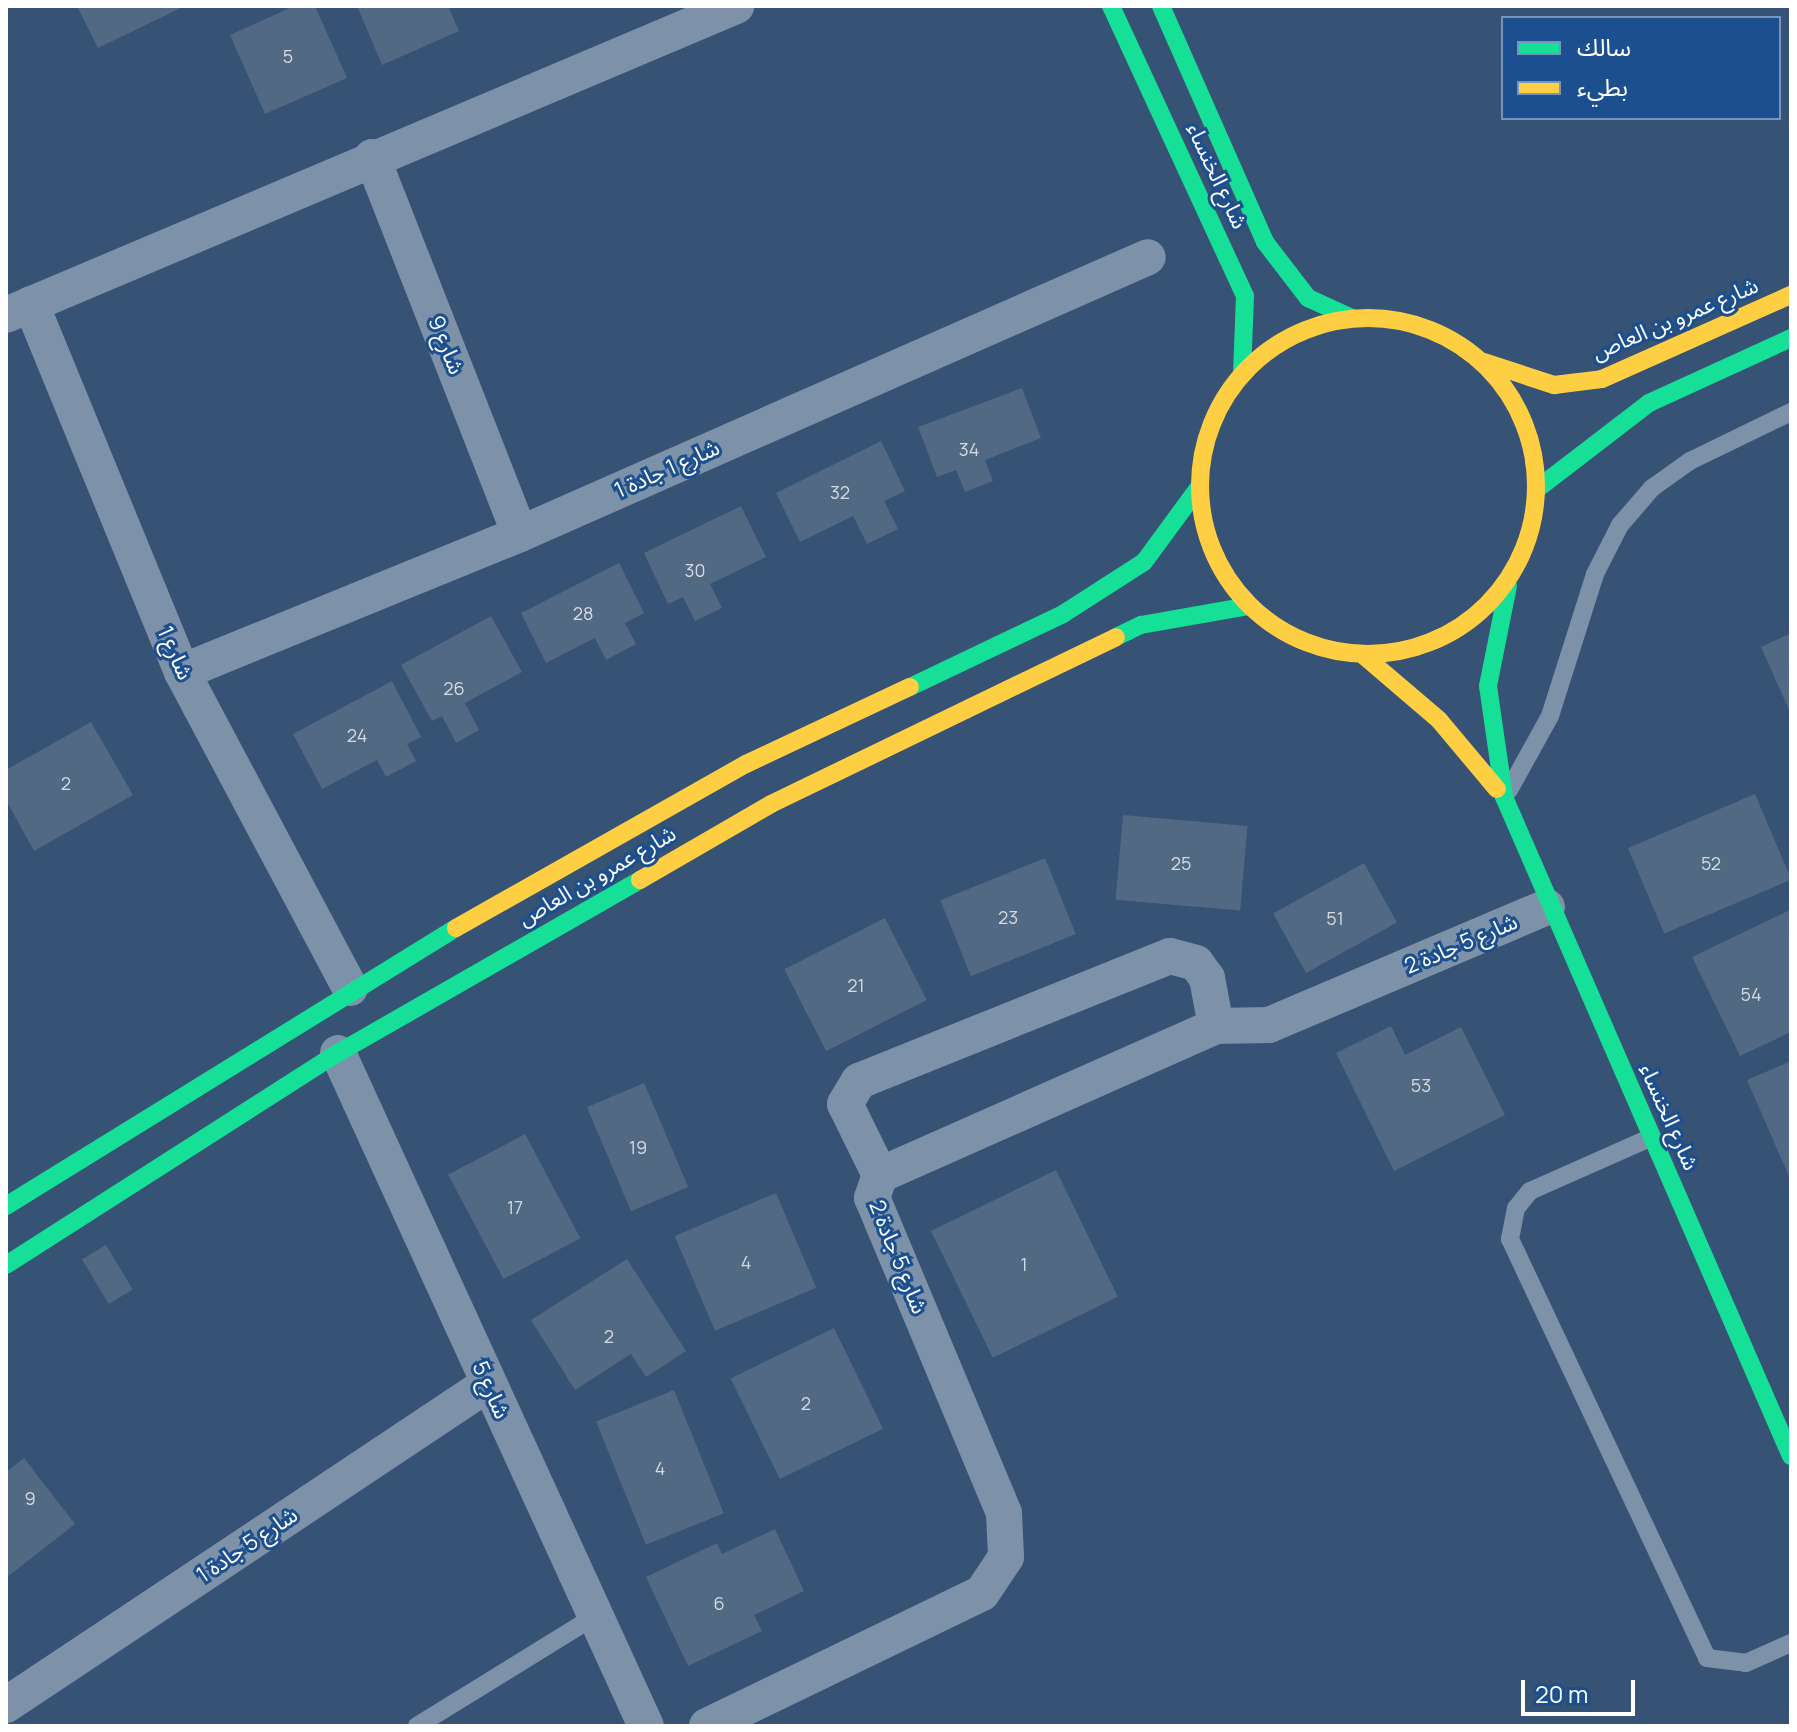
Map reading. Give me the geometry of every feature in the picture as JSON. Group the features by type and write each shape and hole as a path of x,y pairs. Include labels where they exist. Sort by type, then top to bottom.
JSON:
{"main road":[{"name":"شارع الخنساء","path":"1111,6 1245,296 1249,327 1242,374"},
{"name":"شارع الخنساء","path":"1161,6 1265,242 1308,298 1352,318"},
{"name":"شارع عمرو بن العاص","path":"1484,362 1554,385 1602,379 1791,295"},
{"path":"1352,318 1423,326 1484,362 1524,419 1537,489 1530,534 1511,576 1460,626 1421,646 1363,655 1302,642 1249,606 1211,544 1199,487 1211,426 1242,374 1286,340 1352,318"},
{"path":"1537,489 1649,403 1791,338"},
{"name":"شارع عمرو بن العاص","path":"6,1206 350,988 746,764 1063,614 1144,562 1199,487"},
{"name":"شارع الخنساء","path":"1511,576 1488,686 1504,797 1547,907 1652,1137 1791,1456"},
{"name":"شارع عمرو بن العاص","path":"6,1265 338,1053 757,812 942,719 1141,625 1249,606"},
{"name":"شارع الخنساء","path":"1363,655 1439,720 1504,797"}],"street":[{"path":"18,310 372,157 679,17 736,6"},
{"name":"شارع 9","path":"372,157 520,534"},
{"name":"شارع 1 جادة 1","path":"182,672 520,534 1148,257"},
{"name":"شارع 1","path":"18,310 182,672 350,988"},
{"name":"شارع 5 جادة 2","path":"707,1726 982,1593 1006,1557 1004,1513 872,1198 880,1175 1216,1026 1269,1025 1547,907"},
{"path":"880,1175 845,1104 859,1081 1170,956 1196,963 1207,978 1216,1026"},
{"name":"شارع 5","path":"338,1053 592,1618 646,1726"},
{"name":"شارع 5 جادة 1","path":"6,1705 488,1384"}],"lane":[{"path":"1504,797 1550,716 1595,574 1620,525 1652,488 1690,461 1791,412"},
{"path":"1652,1137 1530,1191 1516,1208 1510,1239 1707,1658 1746,1663 1791,1643"},
{"path":"417,1726 592,1618"}],"building":[{"path":"77,6 185,6 98,48"},
{"path":"294,6 315,6 347,78 265,114 230,35"},
{"path":"357,6 448,6 459,31 382,65"},
{"path":"1022,388 1041,438 985,460 993,481 965,492 956,470 937,477 918,427"},
{"path":"881,441 905,491 884,501 898,529 867,544 853,516 800,542 776,493"},
{"path":"741,506 766,557 710,584 722,608 695,621 683,597 668,604 644,553"},
{"path":"619,563 644,613 625,623 636,644 606,660 595,638 546,663 521,613"},
{"path":"491,616 522,672 465,703 479,730 456,743 442,716 432,721 401,665"},
{"path":"1791,633 1791,714 1761,647"},
{"path":"392,681 421,737 407,744 416,761 386,777 377,760 322,789 293,734"},
{"path":"91,722 133,795 34,851 6,800 6,770"},
{"path":"1755,794 1791,880 1664,934 1628,848"},
{"path":"1123,815 1248,826 1240,911 1116,900"},
{"path":"1045,858 1076,934 971,976 940,900"},
{"path":"1364,863 1397,922 1306,973 1273,913"},
{"path":"1790,910 1791,1032 1740,1056 1692,957"},
{"path":"885,918 927,1000 826,1051 784,969"},
{"path":"1391,1026 1405,1055 1461,1027 1505,1115 1394,1171 1336,1053"},
{"path":"1791,1061 1791,1181 1747,1080"},
{"path":"644,1083 688,1187 631,1211 587,1107"},
{"path":"525,1134 580,1238 504,1279 448,1175"},
{"path":"1056,1170 1118,1297 993,1358 931,1231"},
{"path":"776,1193 816,1288 715,1331 675,1236"},
{"path":"106,1245 133,1290 109,1304 82,1259"},
{"path":"627,1259 686,1351 646,1377 631,1354 575,1390 531,1320"},
{"path":"834,1328 883,1429 780,1479 731,1378"},
{"path":"674,1390 724,1513 646,1545 596,1421"},
{"path":"24,1458 75,1524 6,1578 6,1472"},
{"path":"775,1529 804,1591 754,1615 762,1631 688,1666 646,1577 717,1543 722,1554"}],"traffic: fast":[{"path":"1111,6 1245,296 1242,374"},
{"path":"1161,6 1265,242 1308,298 1352,318"},
{"path":"1537,489 1649,403 1791,338"},
{"path":"910,687 1063,614 1144,562 1199,487"},
{"path":"1508,586 1488,686 1504,797 1791,1456"},
{"path":"1116,637 1141,625 1249,606"},
{"path":"6,1265 338,1053 640,880"},
{"path":"6,1206 456,928"}],"traffic: slow":[{"path":"1484,362 1554,385 1602,379 1791,295"},
{"path":"1368,318 1417,326 1447,338 1474,356 1498,380 1523,422 1532,453 1536,486 1528,535 1516,565 1498,592 1474,616 1432,641 1401,650 1368,654 1319,646 1289,634 1262,616 1238,592 1213,550 1204,519 1200,486 1208,437 1220,407 1238,380 1262,356 1304,331 1335,322 1368,318"},
{"path":"640,880 771,804 1116,637"},
{"path":"1363,655 1439,720 1497,789"},
{"path":"456,928 746,764 910,687"}]}
